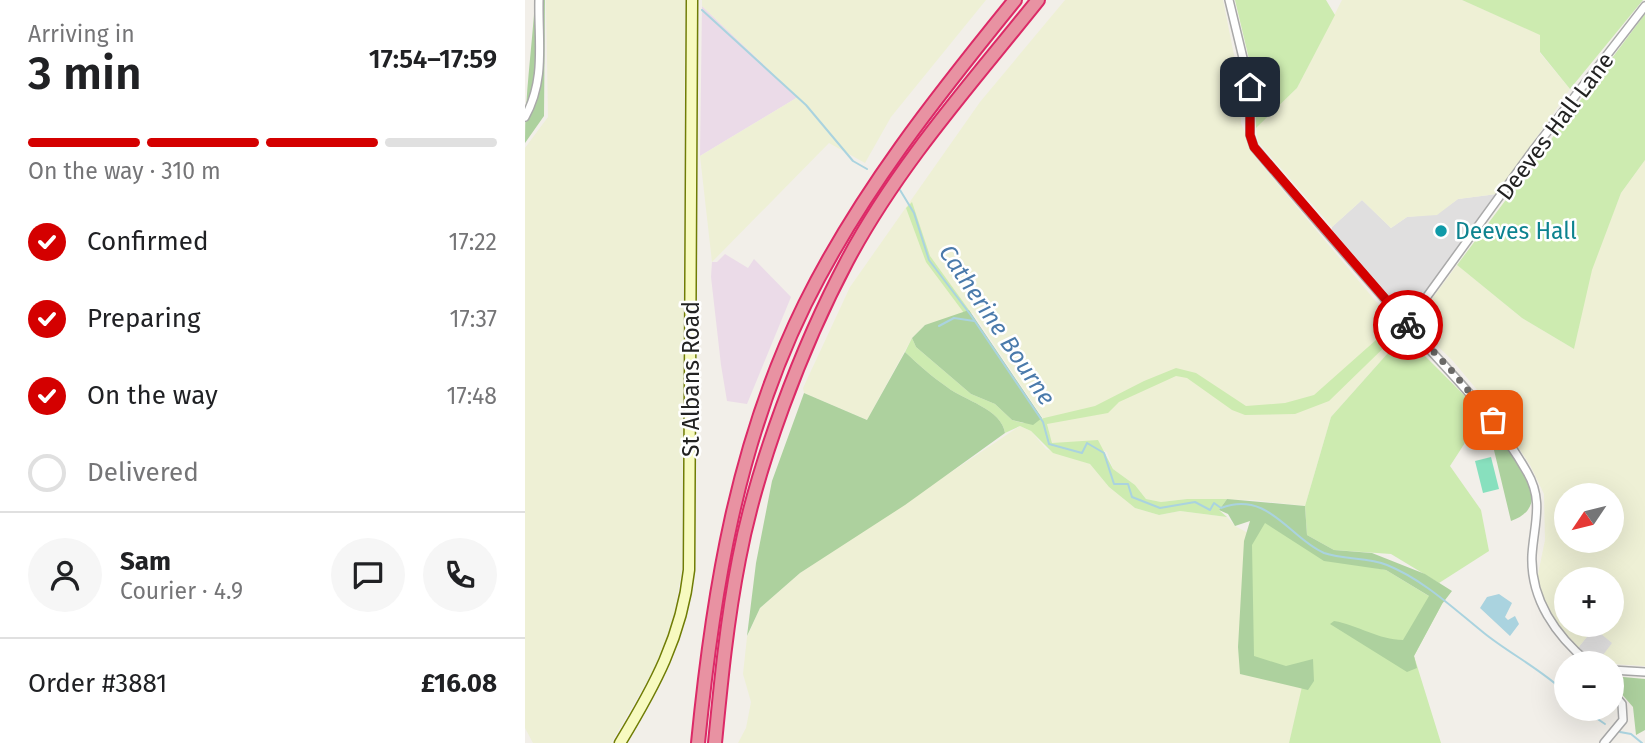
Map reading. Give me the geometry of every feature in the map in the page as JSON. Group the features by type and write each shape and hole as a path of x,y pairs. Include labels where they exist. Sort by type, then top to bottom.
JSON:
{"highway":[{"path":"698,743 708,637 721,558 751,446 804,306 879,177 944,88 1015,0"},
{"path":"715,743 726,635 740,556 774,432 848,260 929,135 1038,0"}],"main road":[{"name":"St Albans Road","path":"620,743 670,654 684,609 689,570 692,0"}],"street":[{"path":"525,117 536,97 540,64 539,0"},
{"path":"1229,0 1250,87 1250,135 1254,147 1410,328 1479,401 1529,474 1537,493 1538,508 1532,554 1536,592 1555,627 1578,651"},
{"name":"Deeves Hall Lane","path":"1410,328 1415,313 1534,149 1645,6"},
{"path":"1400,316 1415,313"},
{"path":"1624,671 1645,672"},
{"path":"1604,743 1620,721"}],"shaded area":[{"path":"702,6 798,97 700,156"},
{"path":"1497,194 1413,311 1397,307 1332,233 1332,227 1362,200 1391,228 1407,217 1437,214 1458,199"},
{"path":"725,254 748,268 754,259 791,297 747,404 727,401 721,365 711,277 712,262 717,262"},
{"path":"1587,637 1605,637 1613,643 1607,651 1582,651 1578,648"}],"green space":[{"path":"535,0 545,0 544,116 525,143 527,89"},
{"path":"546,0 685,0 682,569 667,639 653,671 611,743 533,743 525,728 525,148 548,117"},
{"path":"702,0 986,0 891,117 865,163 829,143 712,262 700,156 798,97 702,6"},
{"path":"1065,0 1223,0 1241,90 1241,123 1255,157 1404,335 1331,417 1305,506 1252,500 1187,499 1161,502 1146,499 1135,485 1113,469 1107,452 1074,443 1052,443 1047,424 973,313 925,325 912,338 867,420 804,393 803,388 850,287 980,102"},
{"path":"1235,0 1326,0 1335,15 1297,88 1256,128 1255,84"},
{"path":"1342,0 1462,0 1541,35 1540,53 1570,89 1497,194 1458,199 1437,215 1407,217 1391,228 1362,200 1332,227 1258,142 1256,128 1297,88"},
{"path":"1462,0 1643,0 1570,89 1540,52 1540,35"},
{"path":"1645,14 1645,160 1621,193 1592,270 1574,349 1522,318 1457,265"},
{"path":"1645,160 1645,666 1624,665 1624,651 1606,651 1612,643 1605,637 1624,637 1624,567 1554,567 1554,617 1540,594 1537,579 1545,540 1544,494 1530,465 1493,409 1453,361 1414,323 1457,265 1522,318 1574,349 1591,270 1621,193"},
{"path":"912,202 930,256 969,310 964,313 926,262 906,208"},
{"path":"969,310 1042,418 1033,425 1012,420 995,404 971,394 916,347 912,338 925,325"},
{"path":"1386,314 1401,331 1329,401 1295,414 1245,415 1232,410 1187,378 1176,376 1119,402 1108,413 1047,424 1052,443 1098,440 1113,469 1135,485 1146,499 1161,502 1227,499 1219,510 1227,517 1180,511 1159,515 1135,508 1109,487 1090,464 1053,453 1031,431 1020,426 1005,433 990,411 941,383 905,352 912,338 916,347 971,394 995,404 1012,420 1023,423 1095,406 1176,368 1196,373 1246,406 1285,403 1314,395 1385,332"},
{"path":"1404,335 1467,398 1481,418 1450,466 1481,510 1489,551 1439,583 1391,554 1334,550 1307,535 1305,506 1331,417"},
{"path":"905,352 941,383 990,411 1005,433 905,505 800,573 760,608 747,636 756,563 772,481 804,393 867,420"},
{"path":"1487,421 1492,422 1519,460 1531,489 1532,502 1525,513 1511,521"},
{"path":"1020,426 1031,431 1046,449 1090,464 1109,487 1135,508 1159,515 1180,511 1227,517 1235,526 1248,533 1305,677 1289,743 738,743 746,728 751,702 743,674 747,637 760,608 800,573"},
{"path":"1491,457 1499,489 1483,493 1475,461"},
{"path":"1227,499 1305,506 1307,535 1334,550 1372,553 1425,574 1452,591 1414,656 1417,668 1407,672 1330,624 1334,621 1385,638 1403,640 1429,596 1386,570 1324,561 1265,523 1252,545 1254,656 1286,666 1313,659 1314,681 1308,690 1240,674 1238,647 1244,541 1250,521 1235,526 1228,514 1219,510"},
{"path":"1256,516 1322,557 1386,570 1442,604 1414,656 1441,743 1289,743 1304,678 1245,667 1248,533"},
{"path":"1566,637 1587,637 1578,648"},
{"path":"1624,677 1645,679 1645,730 1636,735 1633,707 1624,697"}],"water":[{"path":"1499,594 1512,603 1505,617 1508,620 1515,616 1519,624 1510,636 1480,608 1487,597"}],"waterway":[{"name":"Catherine Bourne","path":"702,10 806,105 853,161 867,169"},
{"name":"Catherine Bourne","path":"900,190 914,213 929,260 970,314 1043,422 1049,444 1082,453 1087,443 1104,453 1114,484 1128,484 1132,497 1160,508 1195,502 1210,510 1214,503 1221,508 1238,504 1252,505 1265,510 1324,553 1380,562 1401,571 1554,683"},
{"path":"939,326 954,318 974,321"},
{"name":"Catherine Bourne","path":"1601,721 1605,724"},
{"path":"1620,732 1631,734 1642,743"}],"way so far":[{"path":"1408,325 1479,401 1493,420"}],"place":[{"name":"Deeves Hall","path":"1441,231"}],"route":[{"path":"1250,87 1250,135 1254,147 1328,236 1408,325"}]}
